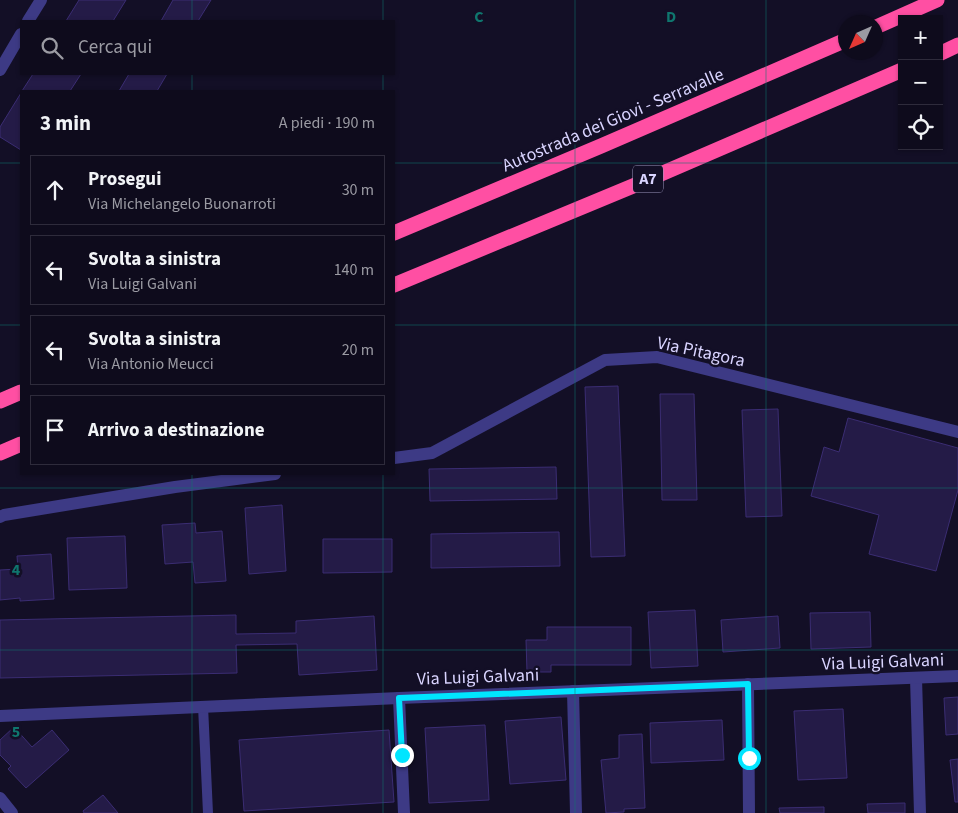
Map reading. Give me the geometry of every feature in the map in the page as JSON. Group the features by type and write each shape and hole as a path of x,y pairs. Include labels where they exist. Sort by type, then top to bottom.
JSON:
{"highway":[{"path":"883,24 937,0"},
{"name":"Autostrada dei Giovi - Serravalle","path":"395,233 838,43"},
{"path":"943,52 958,46"},
{"name":"A7","path":"395,285 633,186 898,72"},
{"path":"0,401 20,392"},
{"path":"0,453 20,444"}],"street":[{"path":"29,20 41,0"},
{"path":"0,70 20,36"},
{"name":"Via Pitagora","path":"395,458 432,453 605,360 658,357 958,432"},
{"path":"0,516 175,487 267,475"},
{"name":"Via Luigi Galvani","path":"0,716 203,706 958,676"},
{"path":"916,678 920,813"},
{"path":"748,684 749,813"},
{"path":"573,691 576,813"},
{"path":"399,698 404,813"},
{"path":"0,798 12,813"}],"lane":[{"path":"203,706 208,813"}],"building":[{"path":"79,0 126,0 114,20 67,20"},
{"path":"173,0 211,0 199,20 162,20"},
{"path":"32,75 80,75 71,90 23,90"},
{"path":"128,75 166,75 158,90 120,90"},
{"path":"20,95 20,149 0,137 0,127"},
{"path":"618,386 625,556 591,557 585,387"},
{"path":"660,394 694,394 697,500 662,500"},
{"path":"778,409 782,516 746,517 742,410"},
{"path":"848,418 958,448 958,490 936,571 869,554 879,515 811,496 824,447 839,452"},
{"path":"556,467 557,499 430,501 429,469"},
{"path":"282,505 286,571 249,574 245,508"},
{"path":"195,523 196,533 222,531 226,581 195,583 193,562 165,564 162,525"},
{"path":"559,532 560,566 431,568 431,534"},
{"path":"125,536 127,588 69,590 67,538"},
{"path":"323,539 392,539 392,572 323,573"},
{"path":"51,554 54,599 20,601 20,598 0,600 0,570 18,569 17,556"},
{"path":"695,610 698,666 651,668 648,612"},
{"path":"870,612 871,647 811,649 810,613"},
{"path":"236,615 236,634 296,633 296,621 374,616 377,670 299,675 297,644 236,645 237,673 0,678 0,620"},
{"path":"778,616 780,648 723,652 721,620"},
{"path":"547,627 631,627 631,665 551,665 551,672 527,672 526,640 547,640"},
{"path":"958,697 958,734 946,735 944,698"},
{"path":"843,709 847,778 798,780 794,711"},
{"path":"561,717 566,780 510,784 505,721"},
{"path":"722,720 724,760 651,763 650,723"},
{"path":"485,725 489,800 429,803 425,728"},
{"path":"14,727 32,747 52,730 69,750 26,788 8,769 11,766 0,755 0,740"},
{"path":"389,730 394,802 244,811 239,740"},
{"path":"642,734 645,808 624,809 624,812 606,813 601,760 619,758 619,735"},
{"path":"958,759 958,802 955,802 950,760"},
{"path":"103,795 118,813 84,813 83,811"},
{"path":"905,803 905,813 868,813 867,804"},
{"path":"824,807 824,813 780,813 779,808"}],"route":[{"path":"402,755 399,698 748,684 749,758"}]}
